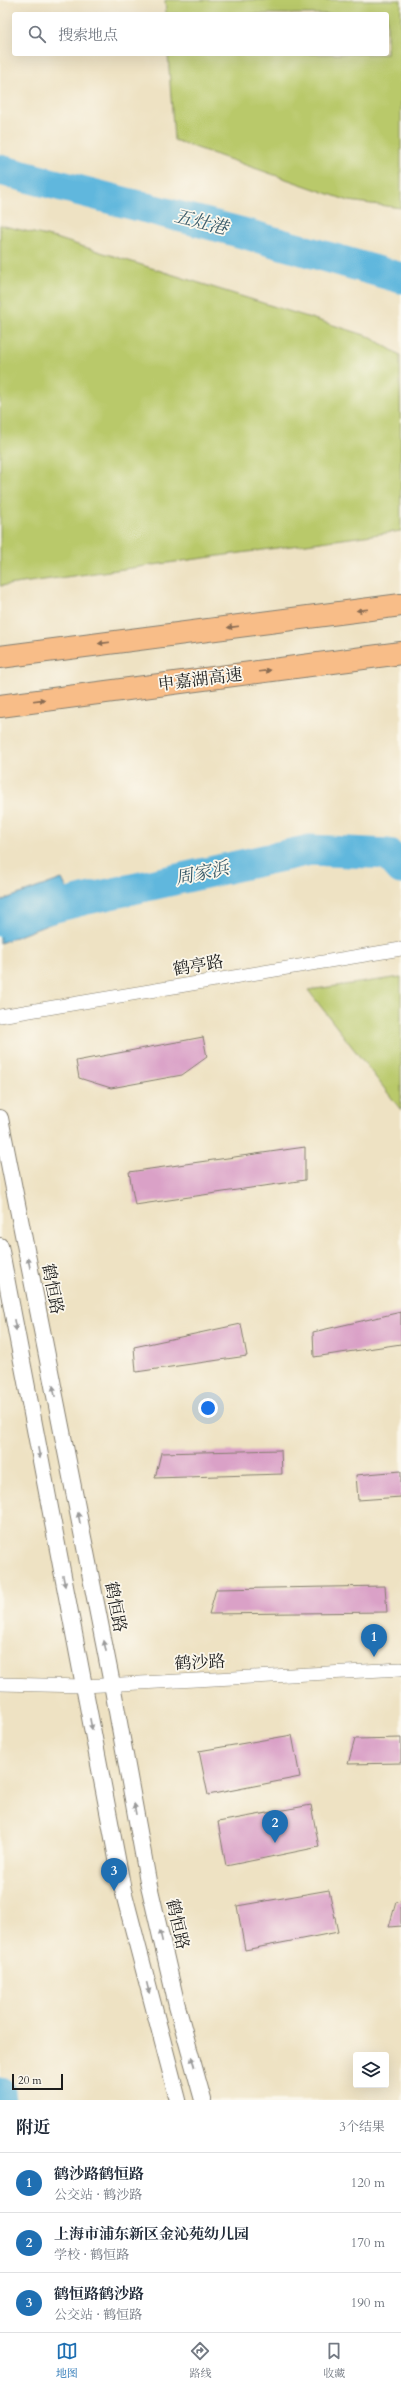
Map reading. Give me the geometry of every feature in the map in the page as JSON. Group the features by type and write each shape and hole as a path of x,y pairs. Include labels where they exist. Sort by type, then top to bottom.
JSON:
{"highway":[{"path":"0,658 401,605"},
{"name":"申嘉湖高速","path":"0,706 401,653"}],"street":[{"name":"鹤亭路","path":"0,1016 401,949"},
{"name":"鹤恒路","path":"0,1118 112,1684 148,1881 177,2006 203,2100"},
{"path":"0,1246 122,1890 178,2100"},
{"name":"鹤沙路","path":"0,1684 84,1686 401,1669"}],"green space":[{"path":"165,0 401,0 401,208 349,201 174,140 168,56 389,56 389,12 166,12"},
{"path":"0,225 59,239 368,336 400,355 401,531 0,586"},
{"path":"401,977 401,1110 308,990"}],"water":[{"path":"62,879 79,913 0,943 0,901"}],"building":[{"path":"203,1037 207,1057 182,1075 111,1088 79,1078 76,1061"},
{"path":"305,1147 305,1180 135,1205 129,1172"},
{"path":"401,1312 401,1344 314,1357 313,1332"},
{"path":"241,1324 247,1356 136,1372 134,1347"},
{"path":"281,1450 282,1474 155,1478 161,1453"},
{"path":"401,1471 401,1497 358,1500 356,1475"},
{"path":"385,1586 387,1612 209,1614 216,1589"},
{"path":"292,1735 300,1777 208,1795 199,1751"},
{"path":"401,1738 401,1763 348,1764 355,1739"},
{"path":"311,1805 319,1847 226,1866 218,1822"},
{"path":"329,1890 338,1932 245,1950 237,1906"},
{"path":"401,1901 401,1926 389,1927 396,1902"}],"waterway":[{"name":"五灶港","path":"0,170 239,232 401,278"},
{"name":"周家浜","path":"0,921 87,899 310,850 388,854 401,869"},
{"path":"0,2092 1,2100"}],"place":[{"name":"鹤沙路鹤恒路","path":"374,1657"},
{"name":"上海市浦东新区金沁苑幼儿园","path":"275,1843"},
{"name":"鹤恒路鹤沙路","path":"114,1891"}]}
